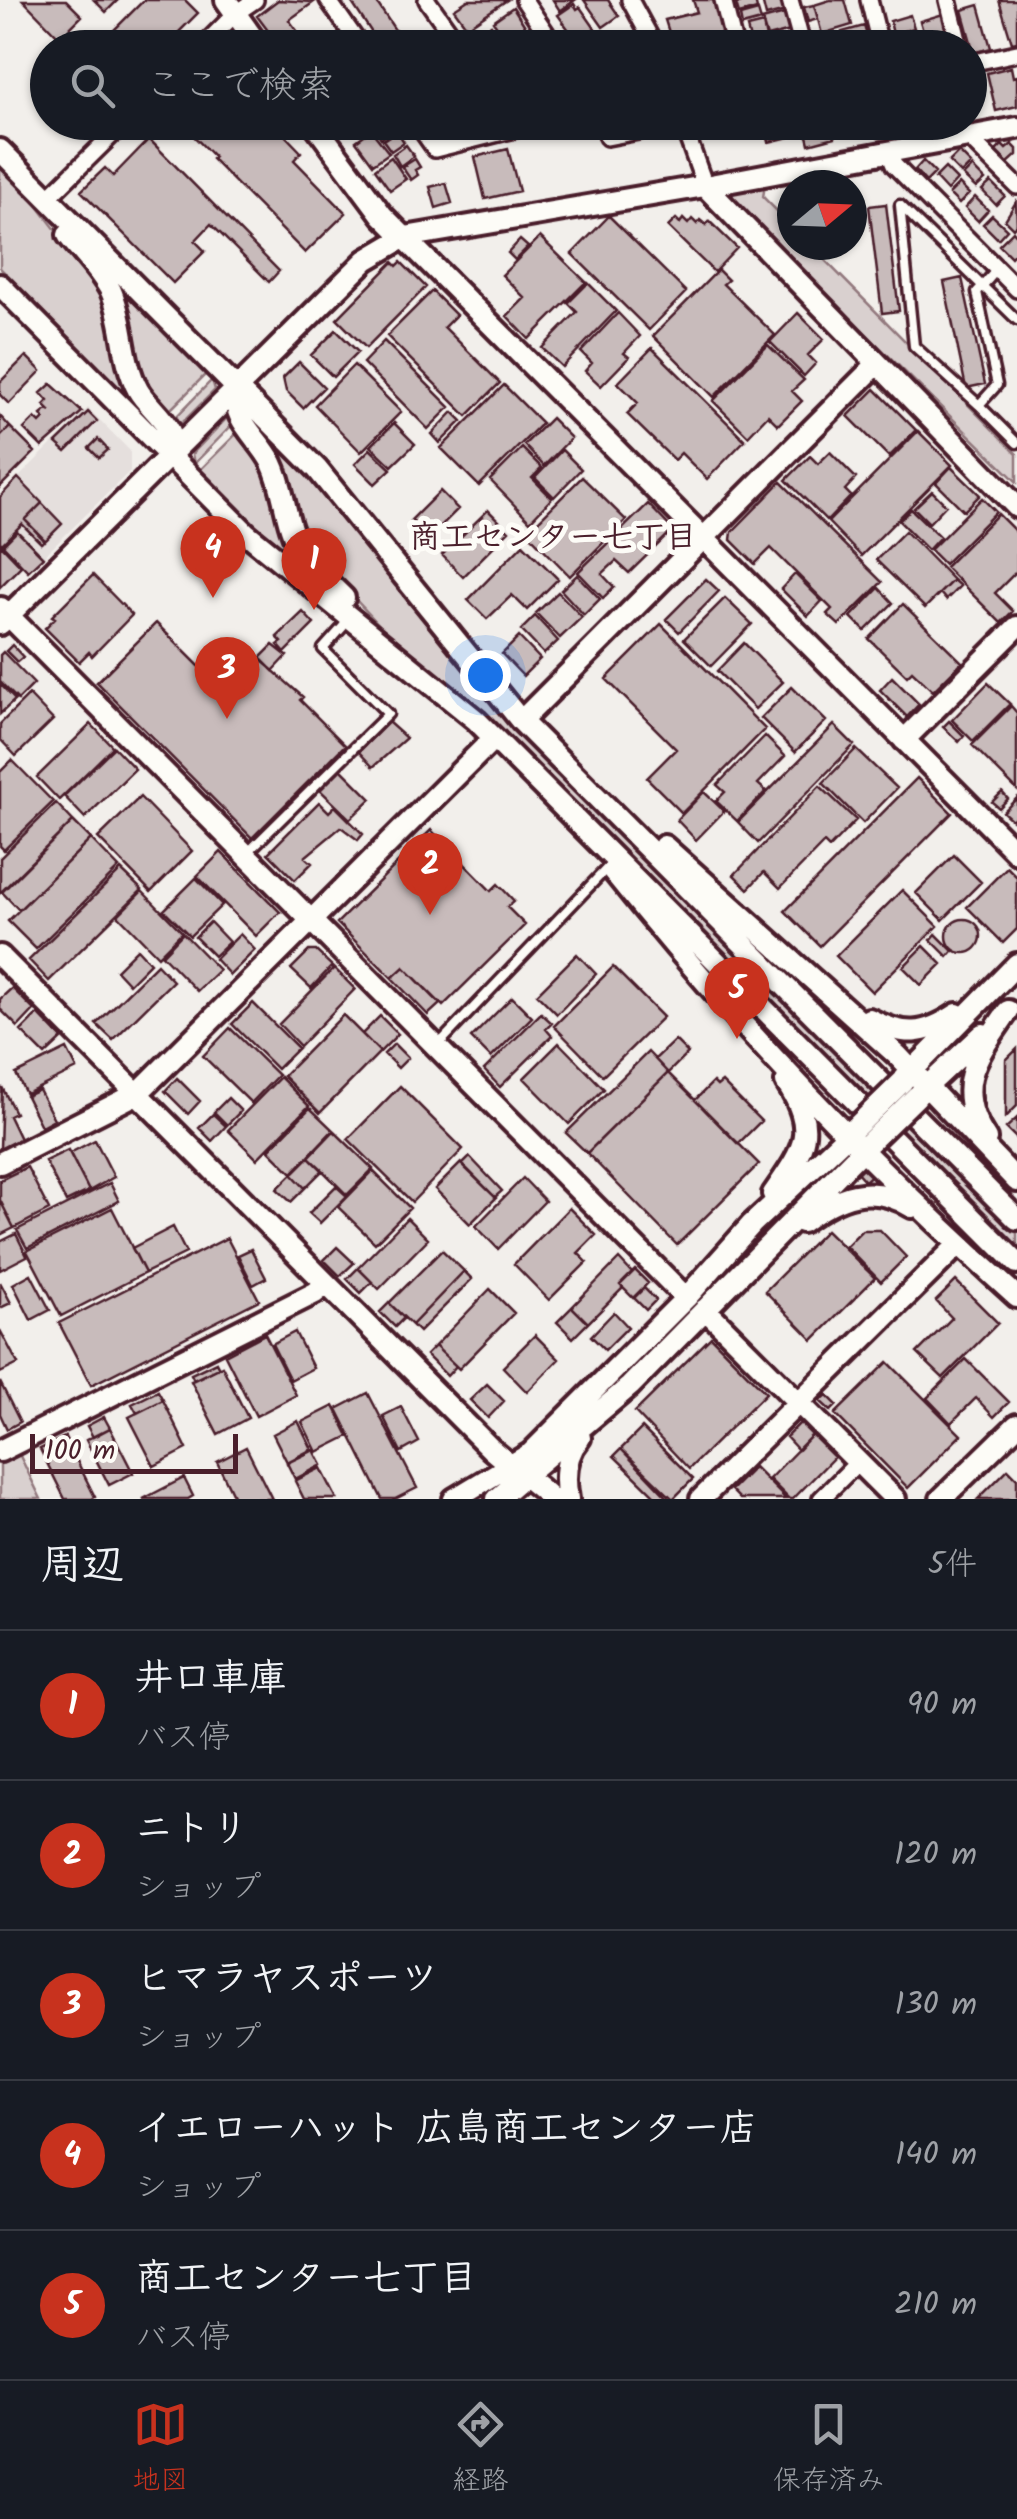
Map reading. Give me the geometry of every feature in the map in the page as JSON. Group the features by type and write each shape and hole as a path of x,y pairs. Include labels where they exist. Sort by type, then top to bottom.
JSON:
{"street":[{"path":"214,30 231,7 255,0"},
{"path":"328,0 349,30"},
{"path":"427,0 448,30"},
{"path":"524,0 544,30"},
{"path":"630,0 646,30"},
{"path":"723,0 730,30"},
{"path":"790,0 798,30"},
{"path":"869,0 876,30"},
{"path":"948,0 956,30"},
{"path":"231,7 247,30"},
{"path":"987,59 1017,53"},
{"path":"987,134 1017,128"},
{"path":"48,198 107,140"},
{"path":"327,140 382,215 1017,853"},
{"path":"429,140 435,149 465,140"},
{"path":"689,140 705,186 1017,507"},
{"path":"686,1298 3,615 366,260 406,237 954,140"},
{"path":"975,140 1017,186"},
{"path":"0,150 317,469 521,720 1017,1220"},
{"path":"890,153 894,165 1015,284"},
{"path":"48,198 59,224 112,293 133,381 172,434 174,443 169,455"},
{"path":"0,284 246,533 494,738 545,787 1017,1263"},
{"path":"521,720 876,365"},
{"path":"237,389 237,414 263,446 276,470 288,523 302,553 401,660"},
{"path":"904,740 1017,627"},
{"path":"0,1163 138,1094 494,738"},
{"path":"560,757 845,1006 915,1083 1017,1181"},
{"path":"545,787 664,936 758,1041 860,1137 930,1218 1017,1297"},
{"path":"0,956 522,1482 552,1499"},
{"path":"845,1006 890,1030 910,1033 936,1028 979,999 1017,964"},
{"path":"915,1083 979,999"},
{"path":"568,1499 566,1472 573,1446 765,1249 860,1137 915,1083 1012,1006"},
{"path":"1012,1006 982,1049 970,1074 967,1092 982,1134 1017,1181"},
{"path":"522,1482 531,1453 686,1298 752,1224 799,1156 807,1132 798,1100 758,1041"},
{"path":"752,1224 860,1137"},
{"path":"765,1249 823,1206 862,1192 905,1202 930,1218"},
{"path":"701,1499 958,1244"},
{"path":"0,1451 326,1284"},
{"path":"705,1309 894,1499"},
{"path":"497,1499 522,1482 630,1386"},
{"path":"942,1499 1017,1425"},
{"path":"822,1499 858,1462"},
{"path":"454,1499 522,1482"}],"lane":[{"path":"1017,320 900,206 914,346 1017,443"},
{"path":"979,404 997,385 977,292 997,269"},
{"path":"246,854 388,714 323,649 351,618"},
{"path":"436,1047 609,866"}],"shaded area":[{"path":"0,167 33,200 100,287 150,419 0,268"},
{"path":"765,185 763,197 777,211 777,246 731,201 734,190"},
{"path":"791,260 825,260 1017,454 1017,482"},
{"path":"117,284 206,374 166,414 142,383"},
{"path":"212,380 215,390 178,427 172,421"},
{"path":"88,408 130,451 130,471 28,572 0,543 0,496"},
{"path":"228,417 234,423 194,464 192,454"},
{"path":"259,428 307,476 494,708 1017,1233 1017,1253 484,711 386,632 310,551"},
{"path":"240,430 259,453 296,558 200,470"},
{"path":"19,1454 41,1499 0,1499 0,1463"}],"building":[{"path":"23,0 66,0 82,16 68,30 52,30"},
{"path":"94,0 118,0 106,12"},
{"path":"144,0 185,0 198,13 181,30 114,30"},
{"path":"278,0 314,2 289,20 296,30 268,30 257,16"},
{"path":"350,0 375,0 395,30 370,30"},
{"path":"468,0 507,0 467,27 454,9"},
{"path":"553,0 575,0 560,11"},
{"path":"584,0 608,0 619,16 603,27"},
{"path":"693,0 715,0 723,30 668,30 665,20 697,12"},
{"path":"755,0 757,9 739,14 736,4"},
{"path":"762,0 783,0 786,11 766,16"},
{"path":"845,0 852,25 821,30 814,5"},
{"path":"999,0 1017,0 1017,42 1012,43"},
{"path":"574,4 596,30 569,30 558,15"},
{"path":"814,5 818,19 808,22 804,7"},
{"path":"979,5 986,30 968,30 962,10"},
{"path":"513,7 525,26 519,30 500,30 493,21"},
{"path":"758,11 761,21 742,26 740,16"},
{"path":"785,14 790,30 765,30 762,20"},
{"path":"943,14 947,30 923,30 920,21"},
{"path":"910,15 914,28 892,30 890,21"},
{"path":"763,24 764,30 748,30"},
{"path":"1011,67 1013,77 1017,76 1017,106 996,111 987,73"},
{"path":"150,140 279,271 269,282 211,224 195,241 205,251 173,283 81,191 105,168 113,176"},
{"path":"198,140 289,140 301,152 294,160 346,213 305,253"},
{"path":"379,140 389,153 373,164 356,141"},
{"path":"383,140 403,140 404,142 391,151"},
{"path":"1012,144 1017,155 1007,164 995,152 1002,145 1006,149"},
{"path":"406,145 414,156 400,166 393,154"},
{"path":"508,149 519,191 485,199 475,157"},
{"path":"959,152 971,164 961,174 949,162"},
{"path":"391,157 406,179 390,190 375,169"},
{"path":"415,159 420,167 411,180 402,167"},
{"path":"923,161 935,173 926,182 915,170"},
{"path":"972,167 985,180 976,188 963,176"},
{"path":"945,168 957,180 947,191 935,178"},
{"path":"991,182 1005,196 996,205 982,190"},
{"path":"446,183 452,203 436,208 430,187"},
{"path":"959,184 969,194 959,204 949,194"},
{"path":"975,197 988,210 978,221 965,208"},
{"path":"1016,202 1017,224 1013,228 1005,220"},
{"path":"886,204 899,311 882,313 869,206"},
{"path":"992,215 1007,229 998,239 983,224"},
{"path":"609,216 686,292 649,330 572,254"},
{"path":"676,219 688,224 692,219 697,224 700,220 706,225 709,221 737,248 714,272 668,227"},
{"path":"1013,231 1017,251 1011,257 999,245"},
{"path":"540,237 586,282 529,339 507,316 525,298 502,275"},
{"path":"520,240 528,247 515,260 508,253"},
{"path":"393,262 397,266 401,262 426,287 366,348 337,319"},
{"path":"718,270 728,280 723,284 775,335 714,397 653,336"},
{"path":"962,278 985,384 966,388 944,282"},
{"path":"588,283 616,311 562,367 542,348 577,312 568,303"},
{"path":"432,291 456,315 444,327 500,383 467,416 387,336"},
{"path":"618,313 640,336 624,353 629,357 601,386 585,371 592,363 581,352"},
{"path":"798,313 824,339 808,355 816,363 804,376 770,342"},
{"path":"336,330 358,352 333,377 311,355"},
{"path":"384,341 450,407 428,429 363,363"},
{"path":"768,345 804,380 792,391 802,401 778,425 768,415 748,436 713,401"},
{"path":"652,348 745,440 707,479 681,453 674,460 627,414 638,403 618,383"},
{"path":"26,356 41,371 9,404 0,395 0,382"},
{"path":"299,362 324,387 303,408 286,391 283,378"},
{"path":"354,365 401,412 361,452 315,405"},
{"path":"51,384 82,412 42,447 24,429 35,418 40,423 47,410 51,412 41,393"},
{"path":"504,385 542,423 479,486 441,448"},
{"path":"875,389 916,430 889,457 848,416"},
{"path":"88,412 97,421 66,452 56,443"},
{"path":"453,412 462,421 440,443 432,434"},
{"path":"0,416 10,427 0,437"},
{"path":"551,418 571,438 544,466 524,445"},
{"path":"394,423 415,444 392,466 371,446"},
{"path":"10,427 35,452 0,487 0,437"},
{"path":"918,431 952,465 861,556 828,522"},
{"path":"98,439 108,450 99,458 89,448"},
{"path":"522,448 542,468 532,478 552,498 530,521 490,480"},
{"path":"370,449 391,469 375,484 355,464"},
{"path":"562,450 581,469 554,497 535,478"},
{"path":"830,452 856,478 845,490 851,496 827,521 786,480 810,456 818,464"},
{"path":"951,467 980,495 964,511 936,483"},
{"path":"582,477 626,520 570,576 527,532"},
{"path":"18,478 42,503 25,520 45,540 41,543 22,524 0,542 0,497"},
{"path":"781,482 882,582 839,625 827,614 832,609 771,548 755,564 731,540 732,532"},
{"path":"440,491 458,509 429,538 411,520"},
{"path":"932,491 946,505 929,523 914,508"},
{"path":"982,498 996,512 944,564 930,550"},
{"path":"42,503 62,524 45,541 25,520"},
{"path":"648,504 673,530 629,573 616,561 602,574 614,587 603,598 578,572"},
{"path":"911,509 940,537 928,550 899,521"},
{"path":"488,510 509,531 463,577 442,555"},
{"path":"998,514 1017,533 1017,571 995,593 1013,611 1001,623 945,567"},
{"path":"17,531 43,557 28,571 3,545"},
{"path":"905,531 953,580 925,608 876,560"},
{"path":"0,544 21,566 0,587"},
{"path":"523,544 558,579 527,610 512,595 487,619 468,600"},
{"path":"795,574 822,601 808,616 781,589"},
{"path":"93,575 132,615 92,656 89,652 79,662 45,628"},
{"path":"577,575 600,599 584,615 561,590"},
{"path":"706,579 719,591 679,632 666,619"},
{"path":"953,580 960,586 946,600 940,593"},
{"path":"879,588 893,603 865,631 851,617"},
{"path":"558,592 582,617 560,638 536,613"},
{"path":"725,598 752,624 711,666 684,639"},
{"path":"903,604 962,662 933,691 912,671 907,676 869,639"},
{"path":"303,612 314,624 285,653 277,637"},
{"path":"535,616 558,641 544,654 521,630"},
{"path":"156,623 226,693 260,659 303,697 300,700 345,745 252,838 97,682"},
{"path":"661,624 765,729 682,813 647,778 676,749 606,679"},
{"path":"519,637 540,659 523,676 502,654"},
{"path":"744,643 783,682 755,709 717,671"},
{"path":"12,645 23,657 17,662 6,651"},
{"path":"273,645 287,656 273,671 260,658"},
{"path":"3,652 34,684 18,700 0,682"},
{"path":"892,677 919,704 907,717 880,690"},
{"path":"988,683 1010,704 973,741 952,720"},
{"path":"0,684 15,700 0,714"},
{"path":"792,687 826,721 795,752 761,718"},
{"path":"29,695 53,720 16,756 0,739 0,724"},
{"path":"1011,706 1017,713 1017,790 972,745"},
{"path":"949,721 964,736 959,742 943,727"},
{"path":"388,722 406,738 373,767 359,752"},
{"path":"91,724 113,747 59,800 37,777"},
{"path":"834,725 854,745 758,843 738,822"},
{"path":"765,736 785,756 758,784 766,791 737,821 716,801 725,792 717,785"},
{"path":"114,747 135,769 85,818 64,796"},
{"path":"856,749 897,788 863,823 823,783"},
{"path":"12,760 53,802 4,850 0,846 0,772"},
{"path":"341,769 371,799 350,819 320,790"},
{"path":"917,778 952,813 820,946 785,911"},
{"path":"820,786 856,820 829,848 824,843 780,888 764,872 748,889 734,875"},
{"path":"704,792 724,811 696,840 677,820"},
{"path":"1002,792 1008,799 999,808 992,802"},
{"path":"140,797 192,851 151,892 98,838"},
{"path":"1017,798 1017,814 1012,820 1003,812"},
{"path":"319,802 329,812 335,806 363,834 358,840 341,827 305,857 312,863 295,880 268,853"},
{"path":"56,803 73,821 0,893 0,858"},
{"path":"73,821 91,839 19,910 2,892"},
{"path":"431,830 491,891 498,884 514,901 507,907 525,925 443,1006 404,967 392,978 337,923"},
{"path":"91,839 119,868 36,949 8,921"},
{"path":"221,852 280,912 256,936 197,876"},
{"path":"954,855 981,882 943,920 916,893"},
{"path":"1007,867 1017,877 1017,929 1003,943 967,907"},
{"path":"121,870 142,890 49,981 29,960"},
{"path":"196,878 222,905 190,936 164,910"},
{"path":"902,890 938,926 872,992 836,956"},
{"path":"142,891 182,932 158,956 118,915"},
{"path":"964,919 976,924 981,936 976,948 964,953 952,948 947,936 952,924"},
{"path":"210,922 229,942 214,956 195,937"},
{"path":"183,933 219,970 197,991 162,955"},
{"path":"240,934 255,950 230,975 215,959"},
{"path":"936,934 953,951 948,957 931,940"},
{"path":"924,946 942,964 921,985 903,967"},
{"path":"137,949 150,963 129,984 116,970"},
{"path":"309,951 316,951 332,966 311,988 291,969"},
{"path":"577,954 596,974 557,1014 537,994"},
{"path":"157,964 173,981 113,1040 96,1024"},
{"path":"404,967 440,1004 428,1015 392,978"},
{"path":"613,967 663,1017 603,1076 554,1026"},
{"path":"334,968 355,989 300,1046 279,1024"},
{"path":"12,988 34,1010 18,1027 0,1009 0,999"},
{"path":"512,997 532,1017 491,1058 471,1038"},
{"path":"253,1003 298,1048 277,1069 232,1024"},
{"path":"541,1013 552,1023 546,1029 552,1036 500,1087 484,1070"},
{"path":"38,1014 62,1039 45,1055 21,1031"},
{"path":"343,1015 380,1052 320,1113 283,1076"},
{"path":"380,1016 398,1034 380,1052 362,1034"},
{"path":"230,1028 278,1075 251,1103 203,1056"},
{"path":"675,1040 688,1053 668,1073 655,1059"},
{"path":"559,1043 604,1089 569,1124 524,1078"},
{"path":"394,1044 408,1058 398,1068 384,1054"},
{"path":"67,1049 77,1069 26,1094 16,1074"},
{"path":"1017,1049 1017,1106 1006,1117 1006,1060"},
{"path":"648,1052 668,1073 587,1153 566,1133"},
{"path":"668,1073 759,1164 677,1245 587,1153"},
{"path":"280,1077 309,1106 257,1159 228,1130"},
{"path":"177,1078 200,1101 188,1114 165,1091"},
{"path":"713,1082 717,1086 722,1082 761,1121 738,1144 695,1100"},
{"path":"400,1086 463,1149 412,1202 348,1139"},
{"path":"2,1087 15,1113 9,1116 20,1139 0,1149"},
{"path":"39,1090 54,1119 41,1126 26,1096"},
{"path":"228,1098 241,1111 227,1125 214,1112"},
{"path":"310,1108 333,1130 292,1173 269,1150"},
{"path":"213,1114 226,1126 212,1141 199,1128"},
{"path":"1017,1118 1017,1139 1006,1128"},
{"path":"334,1131 373,1169 347,1195 309,1157"},
{"path":"95,1140 114,1177 89,1191 70,1153"},
{"path":"68,1150 89,1191 66,1202 45,1161"},
{"path":"309,1157 323,1170 305,1188 292,1174"},
{"path":"470,1157 502,1191 495,1197 462,1165"},
{"path":"866,1162 875,1172 865,1181 856,1171"},
{"path":"461,1163 496,1198 470,1224 435,1189"},
{"path":"27,1167 49,1210 14,1228 0,1200 0,1180"},
{"path":"373,1171 410,1208 375,1243 338,1207"},
{"path":"292,1174 305,1188 291,1202 277,1189"},
{"path":"523,1178 545,1201 498,1249 476,1226"},
{"path":"110,1183 119,1201 27,1248 17,1230"},
{"path":"336,1186 347,1196 320,1223 309,1213"},
{"path":"0,1200 14,1228 0,1235"},
{"path":"112,1208 145,1273 61,1316 27,1251"},
{"path":"569,1208 596,1235 578,1253 587,1262 549,1300 514,1264"},
{"path":"407,1218 428,1239 379,1289 358,1268"},
{"path":"173,1227 186,1253 145,1273 132,1248"},
{"path":"826,1230 875,1278 813,1340 765,1291"},
{"path":"862,1230 880,1230 906,1257 881,1282 846,1246"},
{"path":"16,1234 27,1256 0,1270 0,1242"},
{"path":"227,1238 259,1300 91,1385 59,1323"},
{"path":"337,1247 354,1263 340,1276 324,1260"},
{"path":"251,1249 266,1278 253,1285 238,1255"},
{"path":"442,1250 464,1271 412,1325 389,1303"},
{"path":"619,1259 632,1273 620,1285 623,1288 588,1323 572,1307"},
{"path":"358,1268 372,1282 361,1293 347,1279"},
{"path":"635,1270 648,1283 633,1298 620,1285"},
{"path":"464,1271 472,1279 419,1332 412,1325"},
{"path":"31,1274 50,1310 31,1320 13,1284"},
{"path":"956,1281 998,1323 943,1378 917,1353 952,1318 936,1301"},
{"path":"0,1282 11,1303 0,1308"},
{"path":"644,1288 656,1300 646,1310 634,1298"},
{"path":"490,1289 514,1313 459,1369 435,1346"},
{"path":"389,1303 404,1318 395,1327 380,1312"},
{"path":"572,1307 588,1323 573,1338 557,1322"},
{"path":"614,1312 628,1327 605,1350 591,1336"},
{"path":"0,1330 18,1364 0,1373"},
{"path":"295,1332 313,1368 290,1380 272,1344"},
{"path":"265,1334 296,1395 256,1416 225,1355"},
{"path":"535,1335 559,1359 527,1392 503,1367"},
{"path":"711,1337 766,1393 689,1469 635,1412"},
{"path":"435,1346 456,1366 447,1376 426,1355"},
{"path":"966,1359 1009,1402 994,1417 976,1398 951,1423 927,1398"},
{"path":"216,1362 219,1368 194,1380 191,1374"},
{"path":"888,1362 961,1435 908,1488 835,1414"},
{"path":"222,1366 248,1418 218,1434 191,1381"},
{"path":"0,1382 20,1422 7,1429 0,1414"},
{"path":"487,1384 504,1401 488,1418 470,1400"},
{"path":"158,1391 163,1400 137,1413 132,1404"},
{"path":"368,1393 417,1488 395,1499 382,1499 337,1409"},
{"path":"827,1395 837,1405 831,1411 820,1401"},
{"path":"163,1400 187,1449 154,1466 129,1417"},
{"path":"334,1406 349,1436 317,1452 302,1422"},
{"path":"401,1407 419,1442 401,1452 383,1416"},
{"path":"104,1417 110,1428 93,1437 87,1426"},
{"path":"298,1421 312,1449 287,1462 273,1434"},
{"path":"800,1423 812,1435 798,1450 786,1437"},
{"path":"110,1428 133,1473 109,1485 86,1440"},
{"path":"642,1428 693,1479 673,1499 621,1449"},
{"path":"812,1435 834,1457 789,1499 769,1479"},
{"path":"65,1437 95,1497 92,1499 65,1499 40,1449"},
{"path":"246,1447 272,1499 235,1499 217,1462"},
{"path":"621,1449 665,1499 658,1499 614,1456"},
{"path":"314,1450 322,1465 295,1479 287,1463"},
{"path":"754,1467 786,1499 740,1499 731,1490"},
{"path":"321,1468 337,1499 304,1499 295,1481"},
{"path":"1008,1469 1017,1478 1017,1499 978,1499"},
{"path":"184,1478 193,1496 188,1499 143,1499"}],"place":[{"name":"イエローハット 広島商工センター店","path":"213,598"},
{"name":"井口車庫","path":"314,610"},
{"name":"ヒマラヤスポーツ","path":"227,719"},
{"name":"ニトリ","path":"430,915"},
{"name":"商工センター七丁目","path":"737,1039"}],"district":[{"name":"商工センター七丁目","path":"553,538"}]}
